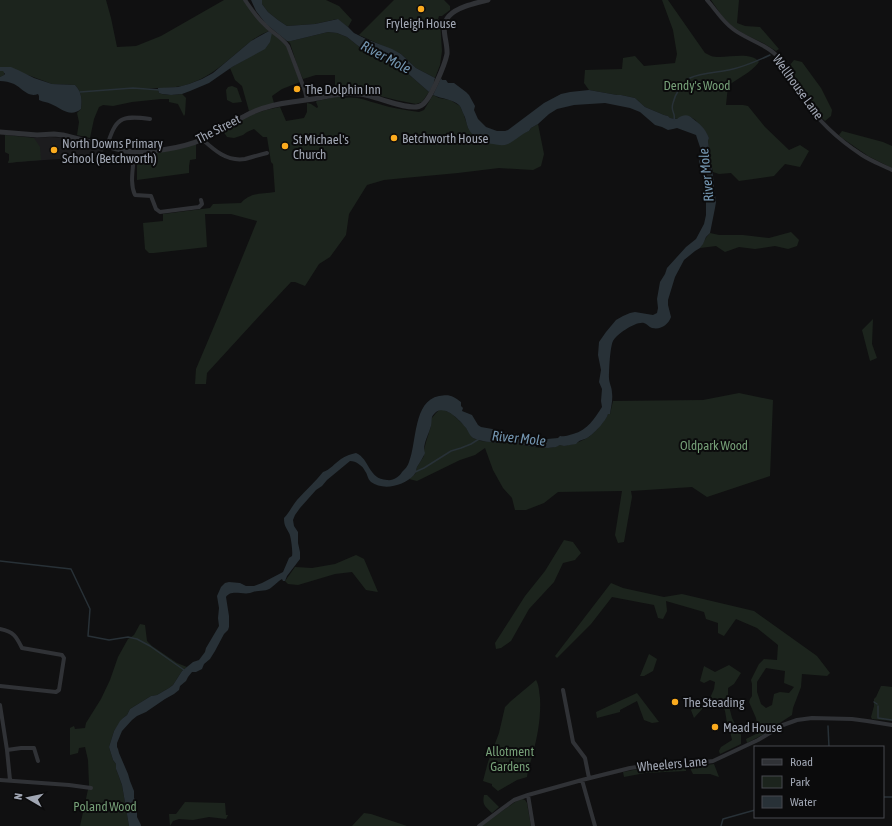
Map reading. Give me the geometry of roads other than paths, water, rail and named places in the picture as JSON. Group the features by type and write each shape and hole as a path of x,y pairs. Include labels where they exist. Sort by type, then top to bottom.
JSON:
{"street":[{"path":"246,0 264,25 284,40 288,46 306,100"},
{"name":"The Street","path":"0,132 37,135 63,135 125,151 146,152 202,140 247,115 259,110 291,102 359,93 380,100 416,108 426,102 430,96 443,67 447,53 444,22 457,10 488,0"},
{"name":"Wellhouse Lane","path":"707,0 725,22 734,30 768,48 776,54 812,111 837,137 862,156 892,170"},
{"path":"107,146 112,130 120,120 128,117 150,119"},
{"path":"202,140 221,155 232,158 243,159 266,153"},
{"path":"134,152 132,183 135,195 151,196 156,209 160,212 199,207 202,204 201,200"},
{"path":"0,629 12,633 22,648 62,655 64,658 59,690 56,692 0,686"},
{"path":"563,690 573,742 585,758 589,778"},
{"path":"0,705 10,780"},
{"name":"Wheelers Lane","path":"478,826 514,800 528,795 589,778 637,767 691,764 713,761 758,740 783,725 797,720 812,718 852,719 892,725"},
{"path":"7,750 34,748 38,761"},
{"path":"0,780 91,788"},
{"path":"582,780 595,826"},
{"path":"528,795 533,826"}],"water":[{"name":"River Mole","path":"251,0 262,0 262,4 268,12 287,26 315,24 338,19 354,33 401,54 416,68 435,78 433,86 429,92 397,64 385,57 362,49 347,37 337,33 328,32 287,41 266,24 256,11"},
{"path":"269,31 272,33 270,42 265,49 232,67 209,83 182,94 171,95 159,93 158,88 178,87 189,84 213,73 251,41"},
{"path":"0,67 11,67 34,78 52,84 75,85 81,96 81,109 73,113 66,111 50,103 39,100 38,94 28,94 14,84 0,81 0,77 5,74 3,71 0,71"},
{"name":"River Mole","path":"441,78 442,80 446,80 448,83 454,83 466,92 475,106 474,110 478,119 486,127 497,131 508,130 544,103 561,94 589,90 635,98 645,107 670,118 677,119 685,115 690,116 702,126 709,138 709,161 711,164 716,202 710,233 700,248 684,260 675,277 668,300 671,317 668,322 661,328 651,328 644,323 636,324 622,332 613,341 610,353 609,370 609,380 612,389 610,414 608,414 605,420 587,438 576,444 564,446 560,445 548,448 515,443 483,441 472,437 455,416 440,410 432,417 431,428 425,444 425,453 417,467 415,474 410,479 393,486 387,487 376,485 370,481 361,466 350,461 316,490 300,508 293,520 294,526 298,532 300,559 285,581 282,579 270,589 250,593 231,593 228,595 226,597 229,627 210,659 204,664 202,669 192,672 186,681 180,686 179,690 146,712 137,716 122,731 117,747 134,791 134,798 137,803 137,817 141,825 129,826 122,785 109,747 114,731 130,709 173,685 182,671 193,662 199,660 205,652 219,626 217,596 221,587 225,583 240,583 246,586 254,586 283,572 289,558 292,556 290,537 284,518 297,500 323,472 348,455 356,453 361,456 376,476 387,480 396,478 409,463 417,423 424,406 431,399 439,396 449,395 461,402 461,406 463,408 462,411 472,415 481,427 547,439 567,436 583,430 590,424 602,407 602,389 599,382 601,370 598,355 599,342 616,320 623,316 635,312 653,315 657,313 657,299 660,282 667,268 686,247 696,239 704,224 706,215 706,192 699,161 701,158 701,150 696,135 677,128 668,130 655,125 640,112 630,108 605,103 574,105 557,109 529,131 508,144 500,145 489,143 472,135 459,105 453,101 433,95"}],"waterway":[{"path":"674,120 672,106 677,92 687,80 694,76 734,69 770,55"},
{"path":"80,92 133,88 160,90"},
{"path":"415,472 451,451 471,444 479,439"},
{"path":"0,561 71,569 90,609 88,636 109,640 128,637 137,639 150,646 184,670"},
{"path":"878,706 878,718 892,720"},
{"path":"828,726 829,746"},
{"path":"884,797 892,797"},
{"path":"721,826 723,819 754,810"}],"place":[{"name":"Fryleigh House","path":"421,9"},
{"name":"The Dolphin Inn","path":"297,89"},
{"name":"Betchworth House","path":"394,138"},
{"name":"St Michael's Church","path":"285,146"},
{"name":"North Downs Primary School (Betchworth)","path":"54,150"},
{"name":"The Steading","path":"675,702"},
{"name":"Mead House","path":"715,727"}],"park label":[{"name":"Dendy's Wood","path":"697,85"},
{"name":"Oldpark Wood","path":"714,445"},
{"name":"Allotment Gardens","path":"510,758"},
{"name":"Poland Wood","path":"105,806"}]}
